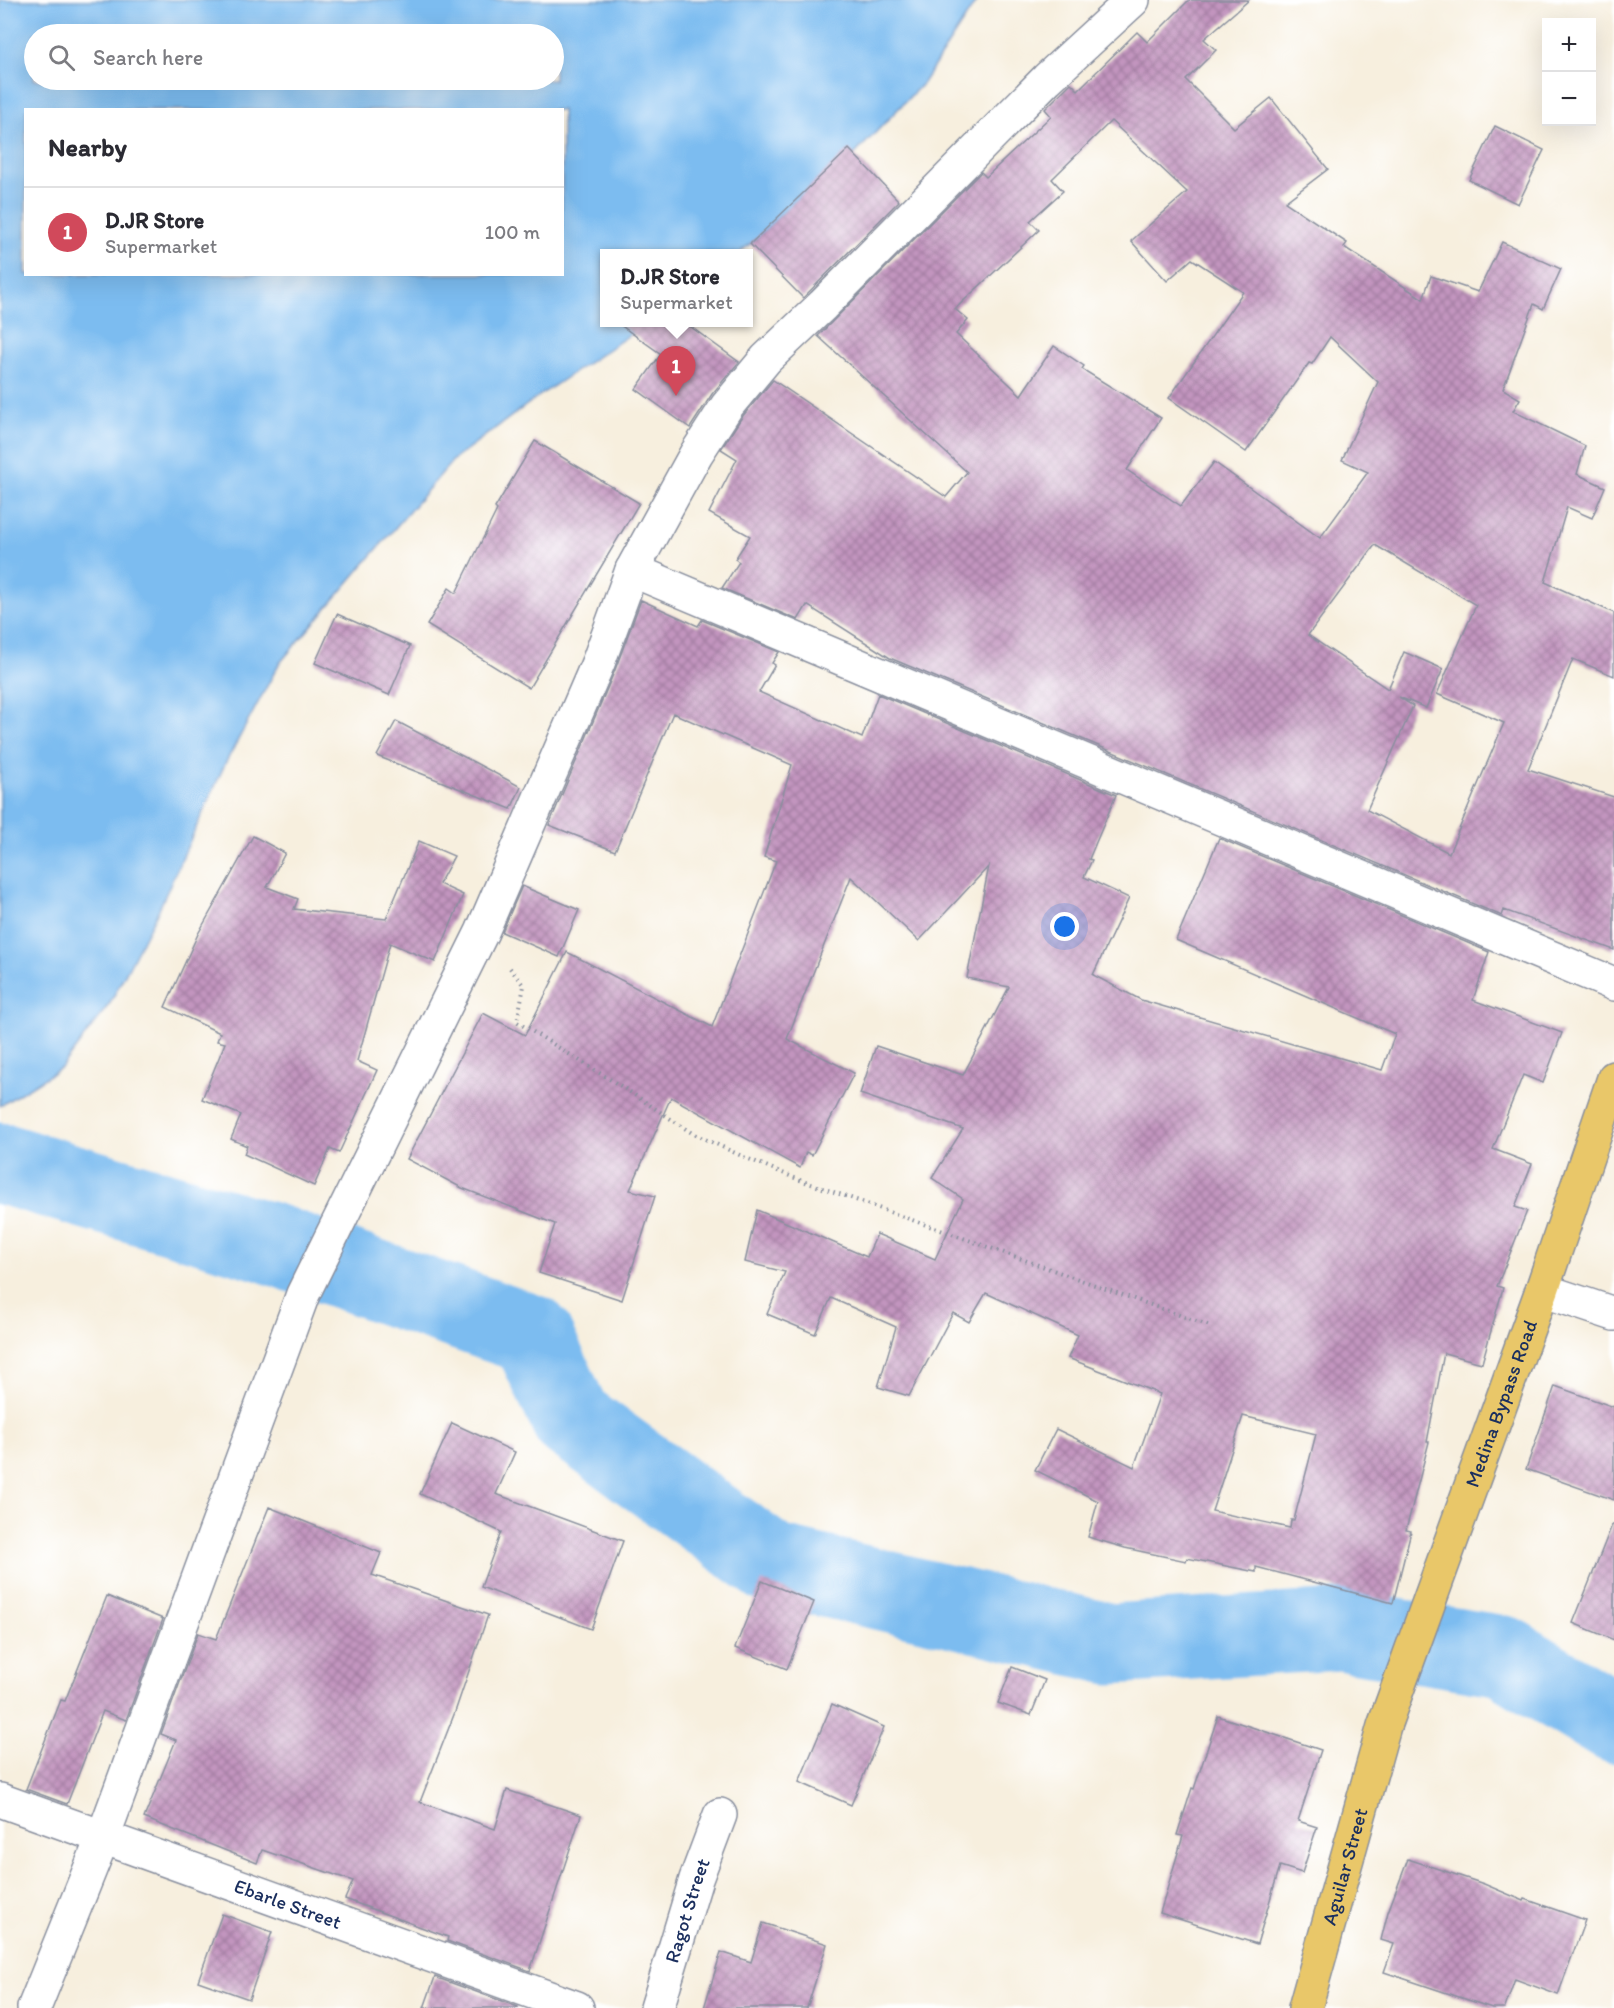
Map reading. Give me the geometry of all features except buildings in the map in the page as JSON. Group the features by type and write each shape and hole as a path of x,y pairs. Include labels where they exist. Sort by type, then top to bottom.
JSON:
{"main road":[{"name":"Medina Bypass Road","path":"1384,1726 1542,1290 1614,1078"},
{"name":"Aguilar Street","path":"1305,2008 1384,1726"}],"street":[{"path":"34,2008 103,1837 303,1294 482,932 598,663 632,570 696,454 727,406 766,359 823,305 1047,79 1133,0"},
{"path":"632,570 1614,984"},
{"path":"1542,1290 1614,1314"},
{"name":"Ebarle Street","path":"0,1800 576,2008"},
{"name":"Ragot Street","path":"657,2008 696,1879 720,1815"}],"path":[{"path":"482,932 524,986 517,1022 692,1133 797,1179 1210,1326"}],"water":[{"path":"0,0 977,0 923,83 834,176 744,249 600,249 600,327 641,327 536,398 454,459 279,664 225,764 159,909 110,1003 61,1068 0,1106"}],"waterway":[{"path":"0,1163 267,1242 532,1335 571,1419 772,1564 1110,1644 1340,1630 1504,1656 1614,1723"}],"place":[{"name":"D.JR Store","path":"676,396"}]}
